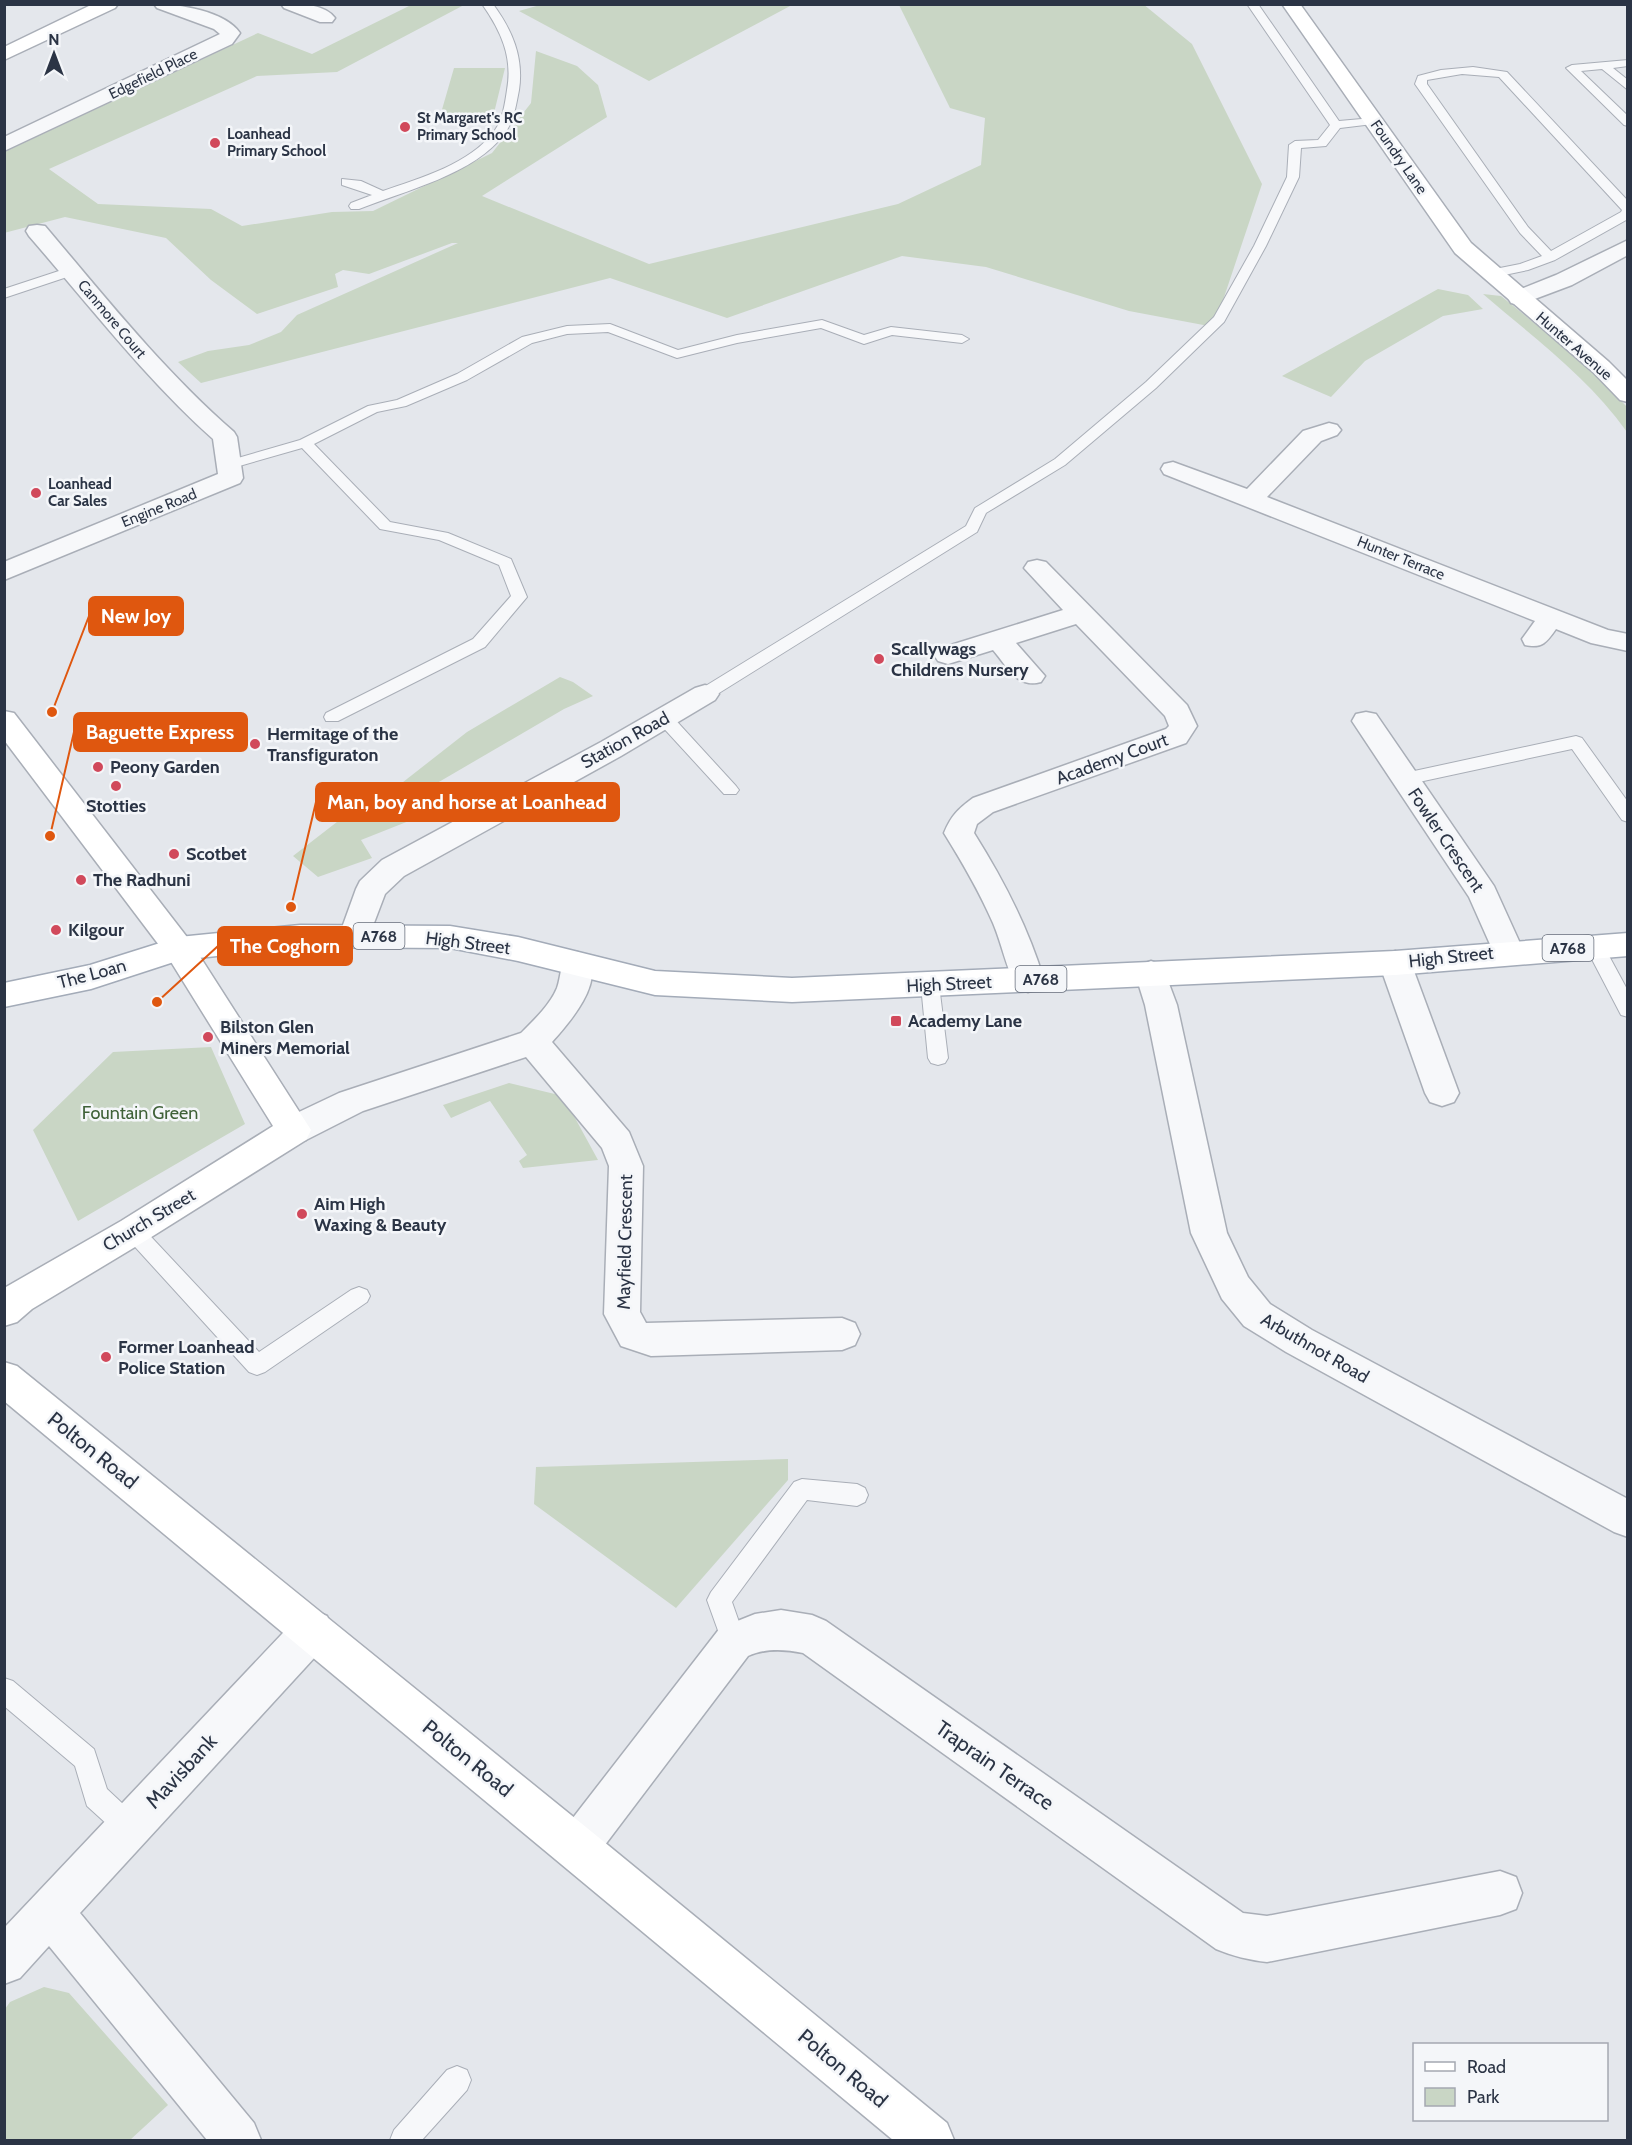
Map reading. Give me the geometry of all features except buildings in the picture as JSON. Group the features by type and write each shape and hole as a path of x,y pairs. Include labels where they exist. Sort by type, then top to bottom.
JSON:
{"street":[{"path":"4,54 109,4"},
{"name":"Edgefield Place","path":"4,145 225,40 231,33 221,26 163,4"},
{"path":"290,4 321,12"},
{"name":"Foundry Lane","path":"1291,4 1463,248 1519,298"},
{"name":"Canmore Court","path":"37,231 148,362 225,437 229,465"},
{"path":"1519,298 1564,280 1628,246"},
{"name":"Hunter Avenue","path":"1519,298 1601,367 1628,395"},
{"path":"1252,498 1312,436 1329,430"},
{"name":"Engine Road","path":"4,572 231,478 229,465"},
{"name":"Hunter Terrace","path":"1173,469 1252,498 1601,637 1628,643"},
{"name":"Academy Court","path":"1028,980 1022,957 990,883 959,832 964,819 983,805 1176,736 1183,726 1177,712 1037,568"},
{"path":"948,655 1081,613"},
{"path":"1535,639 1551,617"},
{"path":"998,639 1031,676"},
{"name":"Station Road","path":"355,936 371,889 393,868 705,694"},
{"path":"4,720 179,949 294,1130 351,1102 533,1042 554,1020 573,989 577,964"},
{"name":"Fowler Crescent","path":"1377,729 1405,779 1483,894 1508,952"},
{"name":"High Street","path":"179,949 300,936 450,937 518,949 655,983 792,990 1395,963 1508,952"},
{"name":"A768","path":"1508,952 1628,944"},
{"name":"The Loan","path":"4,995 91,977 179,949"},
{"name":"High Street","path":"1395,963 1442,1093"},
{"name":"Arbuthnot Road","path":"1151,973 1161,1005 1209,1233 1235,1288 1257,1315 1299,1341 1628,1519"},
{"name":"Mayfield Crescent","path":"533,1042 617,1142 626,1166 622,1314 634,1335 651,1340 842,1334"},
{"name":"Church Street","path":"4,1311 19,1298 133,1231 294,1130"},
{"name":"Polton Road","path":"4,1378 313,1629 930,2140"},
{"name":"Mavisbank","path":"4,1962 313,1629"},
{"name":"Traprain Terrace","path":"577,1847 734,1642 760,1630 787,1629 812,1635 1232,1933 1250,1938 1267,1939 1500,1893"},
{"path":"50,1912 237,2140"}],"lane":[{"path":"355,206 458,164 484,147 499,132 508,115 516,72 514,54 505,29 487,4"},
{"path":"1252,4 1336,125"},
{"path":"1628,63 1572,68 1628,123"},
{"path":"1605,65 1628,87"},
{"path":"1490,274 1523,267 1550,257 1627,214 1626,204 1503,74 1474,72 1432,75 1422,78 1421,84 1476,164 1524,230 1550,257"},
{"path":"705,694 972,530 980,511 1060,462 1151,385 1219,319 1260,246 1293,177 1295,145 1322,143 1336,125 1373,121"},
{"path":"346,182 357,184 381,195"},
{"path":"4,294 71,271"},
{"path":"229,465 305,443 373,409 401,403 462,377 527,340 567,330 610,328 676,354 737,339 822,324 864,340 891,331 962,339"},
{"path":"305,443 385,526 443,536 506,562 519,597 479,643 332,717"},
{"path":"664,718 730,790"},
{"path":"1405,779 1576,742 1628,816"},
{"path":"1594,946 1628,1010"},
{"path":"930,985 938,1058"},
{"path":"133,1231 257,1365 359,1296"},
{"path":"734,1642 719,1599 802,1490 857,1495"},
{"path":"4,1690 85,1758 96,1797 129,1827"},
{"path":"404,2140 457,2080"}],"green space":[{"path":"1143,4 1192,44 1262,184 1214,327 1129,311 986,267 902,256 727,318 610,278 201,383 178,362 208,351 249,345 281,332 297,315 458,243 452,243 369,274 343,270 335,274 338,287 257,314 211,280 166,238 65,217 4,233 4,152 258,33 312,54 411,5 464,5 337,72 257,76 49,169 98,204 211,209 242,226 332,212 373,211 492,153 531,103 536,51 577,66 598,85 607,117 482,196 649,264 898,204 981,165 985,118 950,108 899,5"},
{"path":"540,5 792,5 649,81 519,11"},
{"path":"454,68 505,68 494,113 441,113"},
{"path":"1438,289 1468,295 1483,309 1443,316 1365,361 1331,397 1282,376"},
{"path":"1483,294 1501,296 1592,370 1627,407 1627,432 1612,412 1578,376"},
{"path":"560,677 573,682 593,696 564,709 408,800 406,811 414,819 361,840 372,858 318,877 293,856 355,808 398,786 467,732"},
{"name":"Fountain Green","path":"211,1047 245,1124 78,1221 33,1130 113,1052"},
{"path":"509,1083 563,1096 598,1160 523,1168 519,1161 527,1155 490,1101 451,1118 443,1105"},
{"path":"788,1459 788,1480 676,1608 534,1504 536,1467"},
{"path":"44,1987 69,1993 168,2105 130,2140 5,2140 5,2009 10,2002"}],"place":[{"name":"St Margaret's RC Primary School","path":"405,127"},
{"name":"Loanhead Primary School","path":"215,143"},
{"name":"Loanhead Car Sales","path":"36,493"},
{"name":"Scallywags Childrens Nursery","path":"879,659"},
{"name":"New Joy","path":"52,712"},
{"name":"Hermitage of the Transfiguraton","path":"255,744"},
{"name":"Peony Garden","path":"98,767"},
{"name":"Stotties","path":"116,786"},
{"name":"Baguette Express","path":"50,836"},
{"name":"Scotbet","path":"174,854"},
{"name":"The Radhuni","path":"81,880"},
{"name":"Man, boy and horse at Loanhead","path":"291,907"},
{"name":"Kilgour","path":"56,930"},
{"name":"The Coghorn","path":"157,1002"},
{"name":"Academy Lane","path":"896,1021"},
{"name":"Bilston Glen Miners Memorial","path":"208,1037"},
{"name":"Aim High Waxing & Beauty","path":"302,1214"},
{"name":"Former Loanhead Police Station","path":"106,1357"}]}
